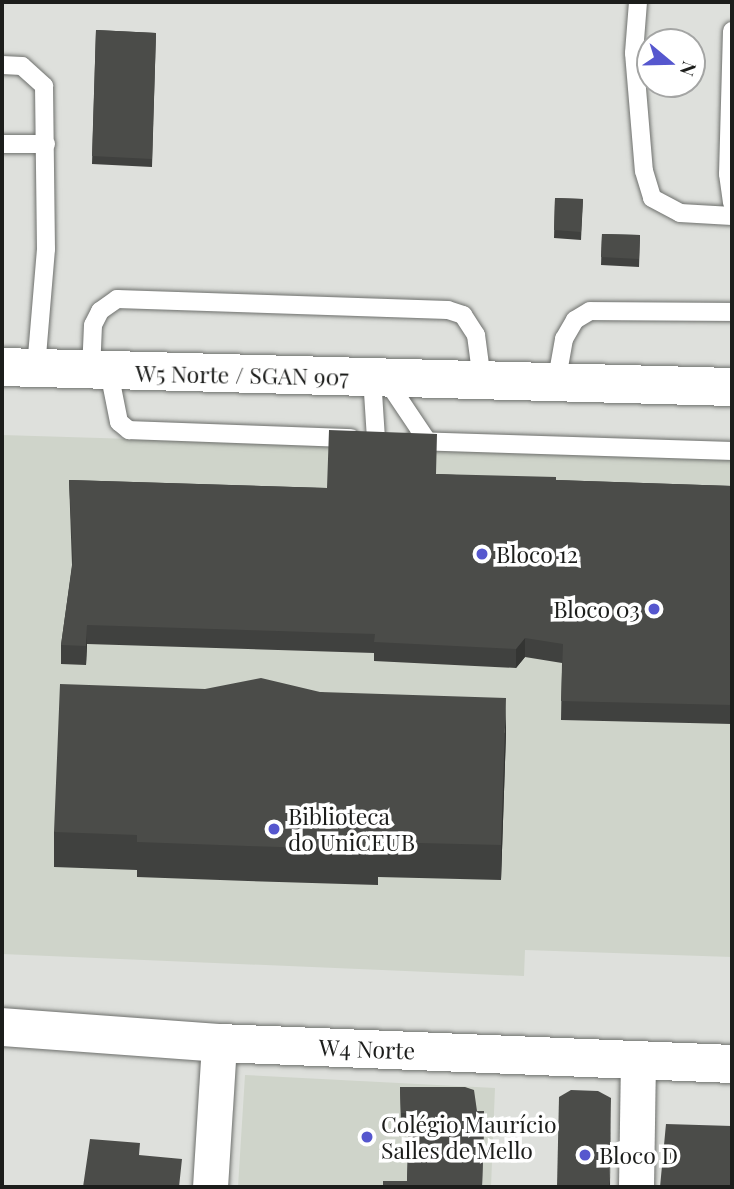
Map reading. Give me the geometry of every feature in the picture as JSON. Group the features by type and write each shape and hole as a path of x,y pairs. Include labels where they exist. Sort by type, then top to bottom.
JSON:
{"main road":[{"name":"W5 Norte / SGAN 907","path":"19,367 732,387"},
{"name":"W4 Norte","path":"2,1027 219,1043 732,1064"}],"street":[{"path":"210,1187 219,1043"},
{"path":"636,1187 638,1062"}],"lane":[{"path":"638,2 634,53 644,171 652,198 680,213 732,216"},
{"path":"732,32 728,174 732,203"},
{"path":"2,65 22,66 44,86 46,249 19,367"},
{"path":"2,144 46,145"},
{"path":"482,380 477,335 463,315 448,310 117,299 100,311 93,325 100,371 119,422 129,430 732,451"},
{"path":"556,384 564,339 575,320 590,311 620,307 732,312"},
{"path":"376,439 379,377"},
{"path":"379,377 428,442"}],"shaded area":[{"path":"2,435 732,457 732,957 525,950 524,976 2,954"},
{"name":"Colégio Maurício Salles de Mello","path":"245,1075 495,1088 491,1187 238,1187"}],"building":[{"path":"96,30 156,33 152,159 92,156"},
{"path":"555,198 583,199 581,232 554,230"},
{"path":"602,234 640,235 639,259 601,257"},
{"path":"329,430 437,434 436,474 732,486 732,705 561,701 563,644 525,638 516,649 374,642 375,634 87,625 86,646 61,645 73,560 69,480 327,488"},
{"path":"261,678 320,692 506,698 501,845 378,842 378,850 137,842 137,835 54,832 60,684 205,689"},
{"path":"400,1087 465,1087 474,1090 477,1111 484,1111 482,1187 383,1187 383,1181 407,1181 409,1113 401,1113"},
{"name":"Bloco D","path":"571,1090 598,1091 611,1098 609,1187 557,1187 559,1097"},
{"path":"666,1124 732,1126 732,1187 660,1187"},
{"path":"90,1139 140,1143 139,1155 182,1159 179,1187 83,1187"}],"place":[{"name":"Bloco 12","path":"482,554"},
{"name":"Bloco 03","path":"654,609"},
{"name":"Biblioteca do UniCEUB","path":"274,829"},
{"name":"Colégio Maurício Salles de Mello","path":"367,1137"},
{"name":"Bloco D","path":"585,1155"}]}
